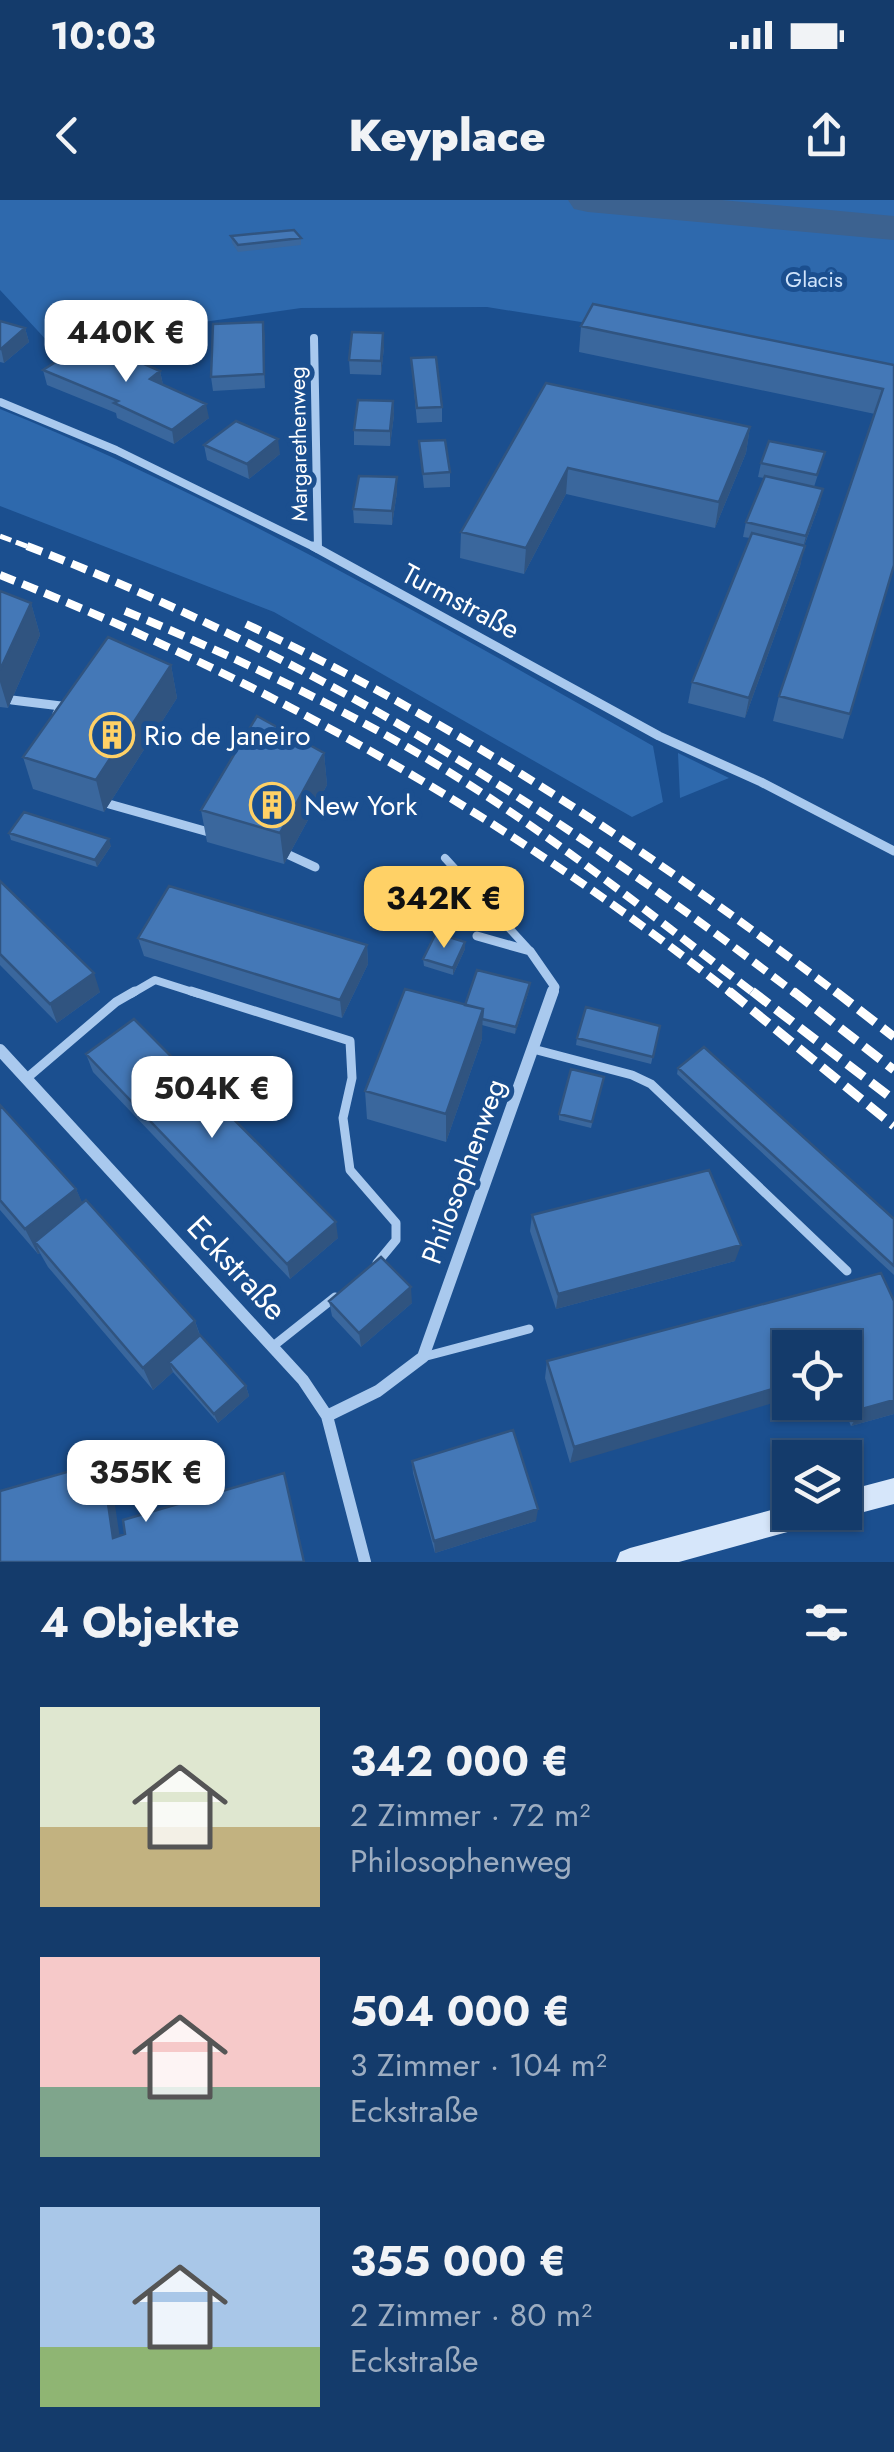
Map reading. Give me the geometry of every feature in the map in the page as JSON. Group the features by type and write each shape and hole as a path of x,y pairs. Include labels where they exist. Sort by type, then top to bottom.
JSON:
{"street":[{"name":"Margarethenweg","path":"314,338 312,420 318,549"},
{"name":"Turmstraße","path":"0,402 116,450 318,549 660,736 761,782 894,851"},
{"path":"12,700 61,706 54,720"},
{"path":"110,804 212,833"},
{"path":"289,855 315,867"},
{"path":"477,936 530,951"},
{"name":"Philosophenweg","path":"423,1357 555,987 530,951"},
{"name":"Eckstraße","path":"0,1050 303,1380 326,1416 365,1562"},
{"path":"326,1416 367,1400 402,1378 423,1357"},
{"path":"862,1499 894,1491"},
{"path":"630,1562 660,1558 772,1525"}],"lane":[{"path":"445,858 530,951"},
{"path":"27,1078 116,1002 155,980 350,1041 352,1078 344,1118 350,1170 396,1224 396,1240 388,1254 374,1265"},
{"path":"532,1049 632,1075 651,1084 847,1271"},
{"path":"272,1347 344,1289"},
{"path":"423,1357 529,1330"}],"green space":[{"name":"Glacis","path":"0,200 894,200 894,366 817,360 487,307 301,308 50,344 0,290"},
{"path":"0,409 250,524 413,610 653,746 663,802 632,817 274,612 0,506"},
{"path":"678,753 729,778 680,798"}],"building":[{"path":"294,230 301,238 238,245 231,236"},
{"path":"593,304 894,365 894,565 850,714 779,696 883,389 581,326"},
{"path":"0,321 25,328 1,349 0,349"},
{"path":"263,322 264,374 211,377 213,324"},
{"path":"352,332 383,333 381,361 349,360"},
{"path":"104,346 160,371 150,379 206,404 172,430 114,403 118,401 43,370 79,347 93,353"},
{"path":"436,357 442,407 417,408 411,358"},
{"path":"546,383 750,427 719,502 568,468 526,548 461,532"},
{"path":"358,400 393,401 390,431 354,430"},
{"path":"236,421 278,439 247,464 204,445"},
{"path":"445,440 450,472 423,474 419,441"},
{"path":"769,441 825,452 817,475 761,463"},
{"path":"359,476 397,477 392,511 353,509"},
{"path":"765,476 823,489 806,536 746,522"},
{"path":"752,533 805,546 749,698 692,682"},
{"path":"0,591 31,603 0,670"},
{"path":"108,637 171,665 96,780 23,757"},
{"path":"257,716 324,753 280,833 201,810"},
{"path":"24,812 109,839 95,860 9,833"},
{"path":"0,881 94,973 50,1004 0,954"},
{"path":"169,886 367,945 340,1000 138,938"},
{"path":"436,933 465,942 453,968 423,959"},
{"path":"477,970 530,983 516,1027 482,1019 483,1009 465,1005"},
{"path":"405,989 483,1009 446,1114 365,1091"},
{"path":"586,1007 660,1026 653,1057 577,1038"},
{"path":"134,1019 336,1222 287,1264 86,1054"},
{"path":"704,1047 894,1219 894,1266 678,1068"},
{"path":"571,1069 604,1077 592,1122 559,1114"},
{"path":"0,1105 76,1189 25,1229 0,1200"},
{"path":"709,1170 741,1245 558,1294 532,1215"},
{"path":"86,1200 195,1321 143,1368 35,1242"},
{"path":"381,1257 411,1287 359,1333 329,1301"},
{"path":"881,1273 894,1301 894,1400 862,1409 862,1330 772,1330 772,1389 574,1447 547,1361"},
{"path":"200,1335 246,1386 214,1414 169,1362"},
{"path":"513,1430 538,1509 434,1541 412,1461"},
{"path":"102,1462 113,1538 125,1534 123,1520 284,1473 304,1562 0,1562 0,1491"}],"waterway":[{"path":"588,200 894,228"}],"railway":[{"path":"0,536 34,549"},
{"path":"27,546 133,589 235,637 428,742 614,861 796,994"},
{"path":"0,575 195,660 382,758 561,869 732,994"},
{"path":"125,611 299,690 447,771 582,862 755,994"},
{"path":"246,624 401,703 552,793 697,891 838,994"},
{"path":"729,991 894,1126"},
{"path":"752,991 894,1100"},
{"path":"793,991 894,1070"},
{"path":"835,991 894,1037"}],"place":[{"name":"Rio de Janeiro","path":"112,735"},
{"name":"New York","path":"272,805"}]}
